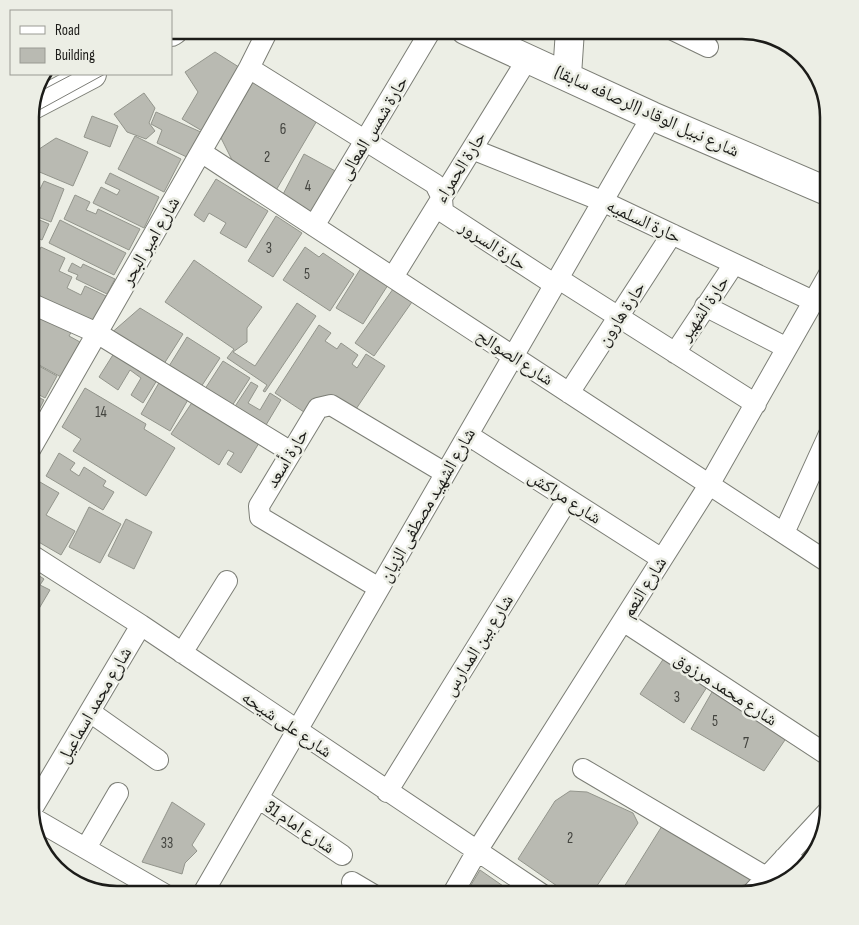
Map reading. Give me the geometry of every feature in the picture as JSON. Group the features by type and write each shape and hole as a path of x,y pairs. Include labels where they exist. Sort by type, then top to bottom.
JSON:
{"main road":[{"name":"شارع نبيل الوقاد (الرصافه سابقا)","path":"485,39 567,75 652,116 820,187"},
{"path":"567,75 569,39"},
{"path":"40,102 90,75"}],"street":[{"name":"شارع امير البحر","path":"39,434 249,68 264,39"},
{"name":"حارة شمس المعالى","path":"314,226 426,39"},
{"path":"692,39 708,47"},
{"name":"حارة الحمراء","path":"393,276 528,58"},
{"name":"حارة السرور","path":"249,68 435,184 442,198 443,212 549,281 557,280 756,404"},
{"name":"شارع الشهيد مصطفى الزيان","path":"207,886 652,116"},
{"name":"حارة السلميه","path":"472,149 602,201 814,301"},
{"name":"شارع الصوالح","path":"201,152 820,557"},
{"name":"حارة هارون","path":"570,393 672,234"},
{"name":"حارة الشهير","path":"675,353 734,264"},
{"name":"شارع النعم","path":"457,886 477,851 709,484 820,292"},
{"path":"705,306 787,348"},
{"path":"39,307 97,333 291,452"},
{"name":"حارة أسعد","path":"379,588 260,517 259,506 318,408 331,405 445,473"},
{"name":"شارع مراكش","path":"468,435 662,559"},
{"path":"784,534 820,454"},
{"name":"شارع بين المدارس","path":"388,792 568,499"},
{"name":"شارع على شيحه","path":"39,560 141,625 296,731 530,886"},
{"path":"182,653 227,581"},
{"name":"شارع محمد مرزوق","path":"623,621 820,750"},
{"name":"شارع محمد اسماعيل","path":"39,798 141,625"},
{"path":"90,712 158,760"},
{"path":"583,769 759,884 820,820"},
{"path":"86,848 118,793"},
{"name":"شارع امام 31","path":"258,798 342,856"},
{"path":"40,822 151,886"},
{"path":"784,858 797,864"},
{"path":"352,882 359,886"}],"building":[{"path":"215,52 242,69 204,132 182,119 198,92 185,72"},
{"path":"253,82 318,119 275,192 237,170 221,138"},
{"path":"144,93 155,108 149,123 155,131 146,139 127,132 114,114"},
{"path":"156,112 203,133 191,159 157,143 162,130 151,124"},
{"path":"92,116 118,126 110,147 84,137"},
{"path":"135,136 181,159 164,192 118,169"},
{"path":"56,138 88,152 73,186 39,172 39,149"},
{"path":"304,154 339,173 315,218 280,200"},
{"path":"110,173 159,197 144,228 93,203 101,187 117,195 120,190 105,183"},
{"path":"216,179 268,211 246,248 220,233 226,223 209,213 204,222 194,215"},
{"path":"44,181 64,189 51,222 39,217 39,189"},
{"path":"75,195 90,202 86,210 96,214 98,209 140,229 129,250 64,219"},
{"path":"276,216 302,233 273,277 248,261"},
{"path":"39,220 49,224 42,240 39,239"},
{"path":"60,220 126,253 114,275 49,243"},
{"path":"41,247 65,258 59,271 72,277 67,288 81,295 85,286 106,296 92,326 39,301 39,251"},
{"path":"305,247 319,257 323,253 354,274 330,311 283,280"},
{"path":"194,260 262,307 247,328 247,342 233,352 255,366 297,303 316,316 265,392 263,391 267,385 227,358 234,349 165,302"},
{"path":"72,263 81,268 83,264 115,279 107,294 76,279 78,275 68,271"},
{"path":"361,268 388,285 363,324 336,308"},
{"path":"393,289 412,302 374,356 355,343"},
{"path":"140,308 183,334 162,367 109,335"},
{"path":"39,311 73,329 69,336 80,342 61,377 39,365"},
{"path":"319,325 331,333 325,341 337,349 341,343 358,355 352,364 357,368 366,354 385,366 352,415 323,396 310,416 275,393"},
{"path":"187,337 220,358 199,390 166,371"},
{"path":"116,350 159,377 143,403 131,395 141,378 130,370 118,390 99,377"},
{"path":"223,361 250,378 230,409 203,392"},
{"path":"39,366 57,376 45,398 39,395"},
{"path":"160,381 189,398 170,431 141,414"},
{"path":"251,382 258,386 248,403 260,410 270,393 281,400 263,430 232,411"},
{"path":"85,388 146,424 144,429 175,448 146,496 73,451 81,439 62,427"},
{"path":"39,398 44,400 39,410"},
{"path":"193,401 259,443 241,473 227,464 234,453 228,450 219,465 171,434"},
{"path":"59,453 75,463 70,470 79,476 84,467 106,481 103,486 114,492 103,510 46,476"},
{"path":"39,481 59,493 46,515 75,531 61,555 39,542"},
{"path":"89,507 121,524 100,563 69,547"},
{"path":"126,519 152,532 134,569 108,556"},
{"path":"39,576 44,579 40,585 50,590 39,609"},
{"path":"664,658 707,687 684,723 640,694"},
{"path":"712,692 787,737 764,771 691,729"},
{"path":"570,791 587,792 633,813 638,823 597,886 557,886 518,859 555,801"},
{"path":"172,802 205,824 192,845 197,851 185,863 182,874 142,862"},
{"path":"662,826 755,877 746,886 625,886"},
{"path":"480,870 503,886 470,886"}],"tram line":[{"path":"44,89 71,75"},
{"path":"39,110 103,75"}]}
